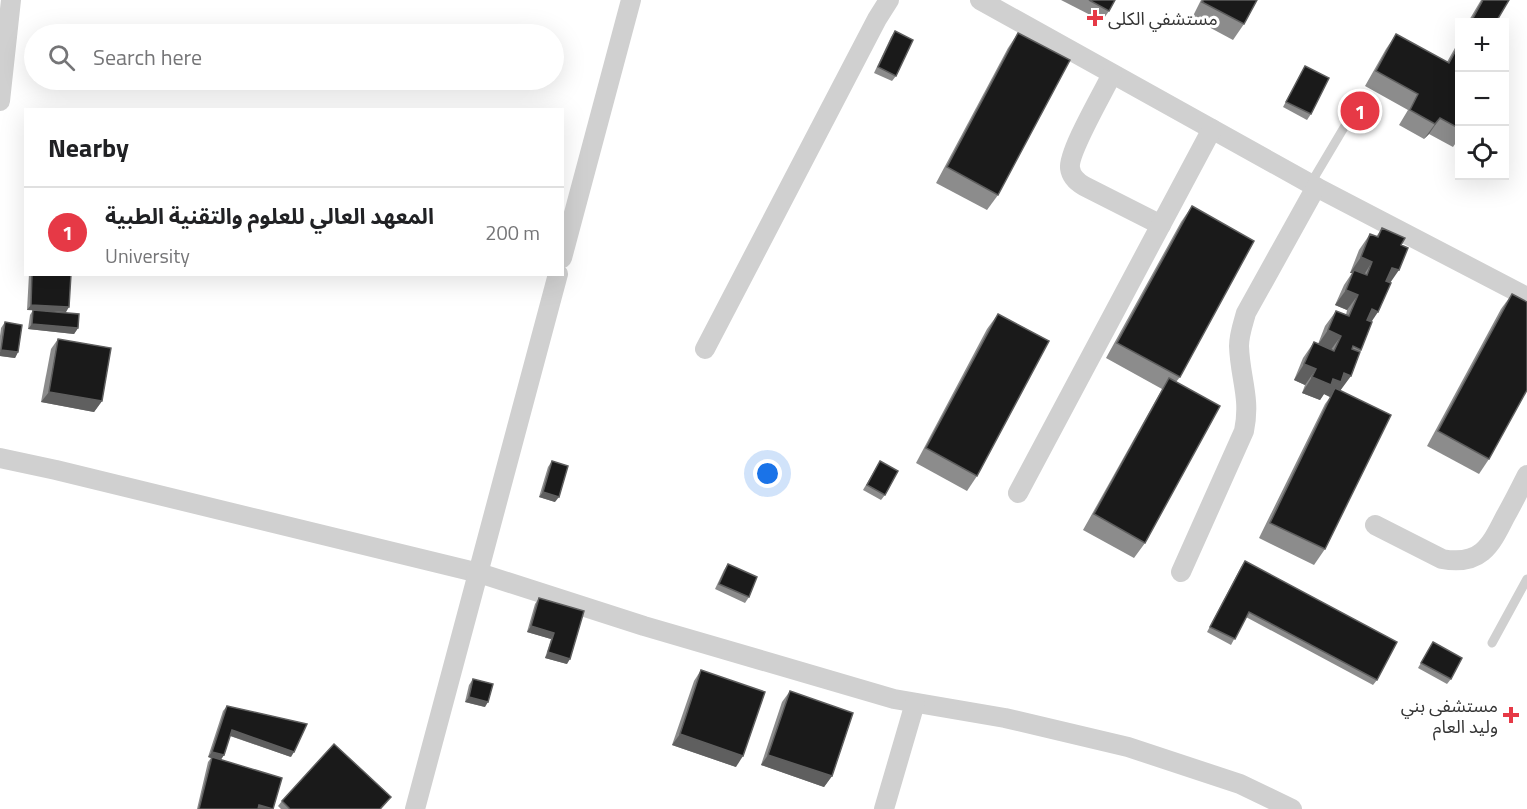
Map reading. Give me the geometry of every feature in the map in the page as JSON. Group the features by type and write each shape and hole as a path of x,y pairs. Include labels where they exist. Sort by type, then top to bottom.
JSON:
{"street":[{"path":"0,101 11,0"},
{"path":"564,251 631,0"},
{"path":"705,349 877,18 889,0"},
{"path":"980,0 1313,185 1527,297"},
{"path":"1112,74 1073,153 1070,168 1077,182 1161,225"},
{"path":"1018,493 1212,129"},
{"path":"1180,572 1244,431 1248,408 1239,347 1246,314 1313,185"},
{"path":"415,809 557,276"},
{"path":"0,458 68,472 479,573 644,626 894,699 1005,718 1128,747 1240,784 1292,809"},
{"path":"1375,525 1442,559 1453,561 1476,557 1493,542 1527,475"},
{"path":"884,809 915,703"}],"lane":[{"path":"1313,185 1352,114"},
{"path":"1492,643 1527,579"}],"building":[{"path":"1089,0 1115,0 1109,11"},
{"path":"1204,0 1257,0 1244,24 1202,2"},
{"path":"1483,0 1509,0 1498,18 1473,18"},
{"path":"895,31 913,40 896,76 878,67"},
{"path":"1018,33 1070,60 998,195 947,167"},
{"path":"1396,34 1449,63 1455,52 1455,126 1440,118 1435,124 1410,110 1418,94 1376,71"},
{"path":"1305,66 1329,78 1311,114 1286,102"},
{"path":"1192,206 1254,241 1180,377 1117,343"},
{"path":"1382,228 1405,238 1401,245 1408,248 1399,270 1392,268 1386,281 1391,283 1378,312 1372,309 1367,320 1372,322 1361,350 1353,346 1352,349 1360,352 1351,376 1344,373 1341,382 1333,379 1331,385 1312,377 1316,369 1304,364 1314,342 1334,351 1341,336 1328,330 1336,311 1349,316 1358,295 1346,290 1354,270 1367,275 1372,262 1361,257 1370,234 1378,237"},
{"path":"32,276 71,276 69,307 31,305"},
{"path":"1512,294 1527,302 1527,390 1489,459 1438,431"},
{"path":"33,310 79,314 78,328 32,324"},
{"path":"998,314 1049,341 977,476 926,448"},
{"path":"5,322 22,325 18,352 1,350"},
{"path":"58,339 111,348 102,401 49,392"},
{"path":"1169,378 1220,406 1145,543 1094,514"},
{"path":"1335,388 1391,415 1325,549 1270,523"},
{"path":"552,461 568,466 559,497 543,492"},
{"path":"880,461 898,471 885,495 867,485"},
{"path":"1245,561 1397,642 1377,680 1249,612 1235,639 1210,627"},
{"path":"728,564 757,577 749,597 719,584"},
{"path":"539,598 584,611 570,659 548,652 554,633 531,626"},
{"path":"1433,642 1462,658 1451,679 1421,663"},
{"path":"701,670 765,692 743,756 680,734"},
{"path":"473,679 493,684 488,702 469,697"},
{"path":"790,691 853,713 832,776 768,755"},
{"path":"227,706 307,724 294,752 232,730 224,755 212,752"},
{"path":"334,744 391,797 380,809 290,809 282,801"},
{"path":"212,757 282,778 273,809 259,805 258,809 199,809"}],"place":[{"name":"مستشفي الكلى","path":"1095,18"},
{"name":"المعهد العالي للعلوم والتقنية الطبية","path":"1360,111"},
{"name":"مستشفى بني وليد العام","path":"1511,715"}]}
